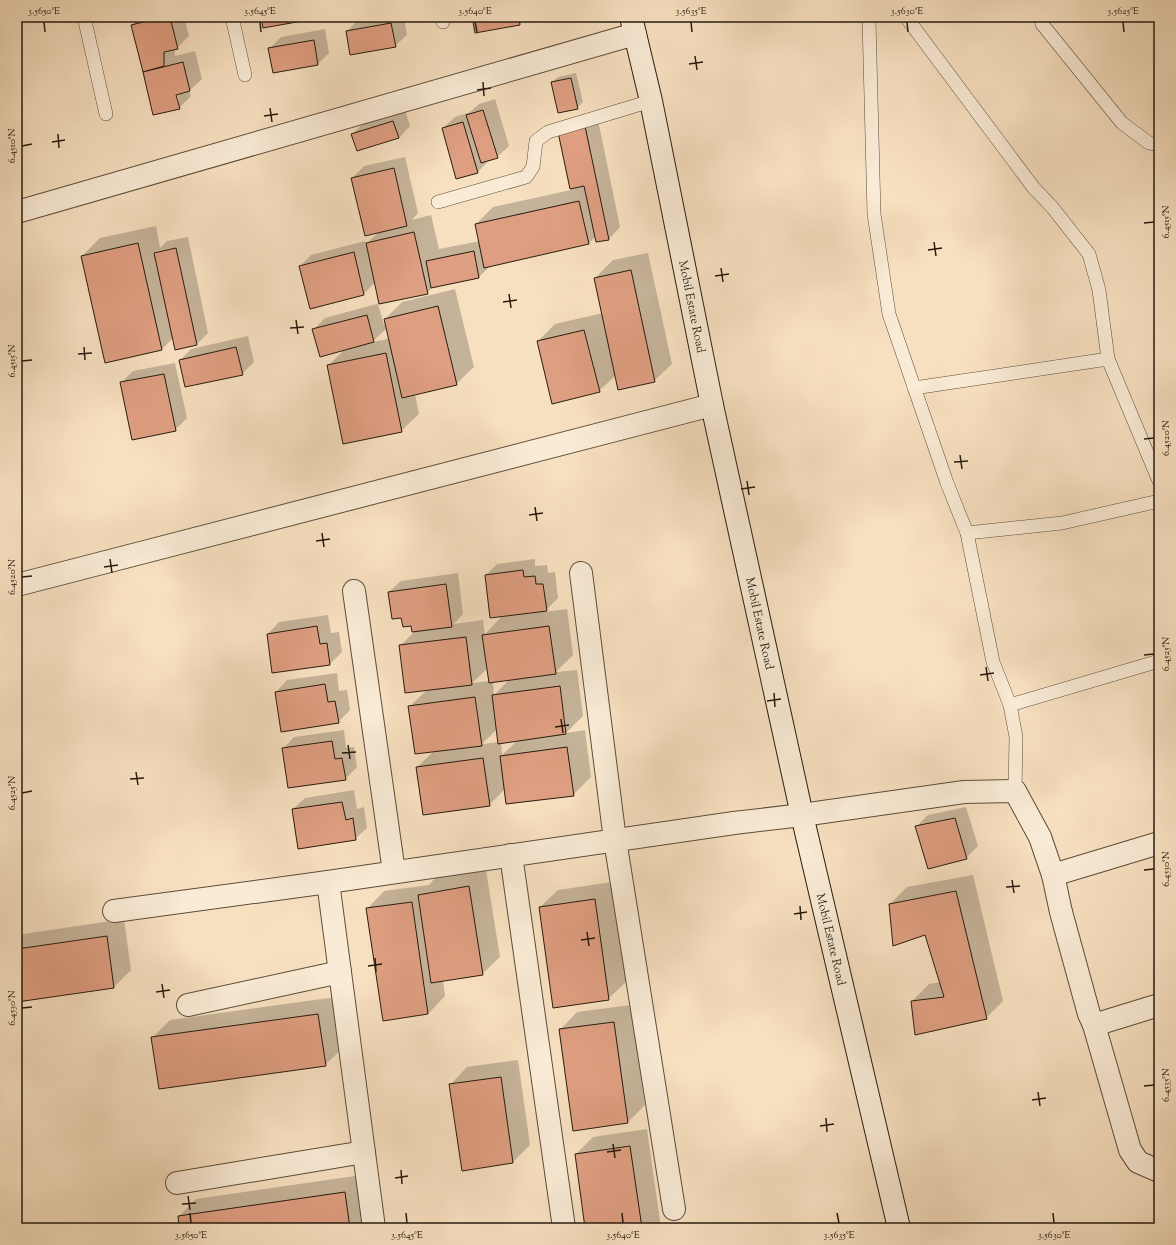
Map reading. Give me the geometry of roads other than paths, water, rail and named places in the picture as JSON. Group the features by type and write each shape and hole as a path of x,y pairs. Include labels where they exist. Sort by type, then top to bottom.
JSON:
{"street":[{"name":"Mobil Estate Road","path":"633,25 651,101 712,405 802,815 899,1228"},
{"path":"17,212 633,25"},
{"path":"17,584 712,405"},
{"path":"581,572 615,840 674,1209"},
{"path":"354,591 394,872"},
{"path":"114,911 964,792 1015,791 1040,837 1053,875 1061,912 1089,1014 1094,1025 1130,1150 1138,1162 1159,1171"},
{"path":"1053,875 1159,843"},
{"path":"511,855 564,1228"},
{"path":"328,882 374,1228"},
{"path":"188,1005 340,972"},
{"path":"1094,1025 1159,1006"},
{"path":"177,1183 364,1152"}],"lane":[{"path":"84,17 106,114"},
{"path":"232,17 245,74"},
{"path":"870,17 874,214 889,314 947,483 967,533 993,662 1010,705 1016,737 1015,791"},
{"path":"906,17 1029,182 1052,207 1089,254 1098,290 1108,359 1159,481"},
{"path":"1042,24 1122,122 1149,143 1159,145"},
{"path":"438,202 526,177 533,167 536,141 548,132 651,101"},
{"path":"914,388 1108,359"},
{"path":"967,533 1062,523 1159,501"},
{"path":"1010,705 1159,661"}]}
